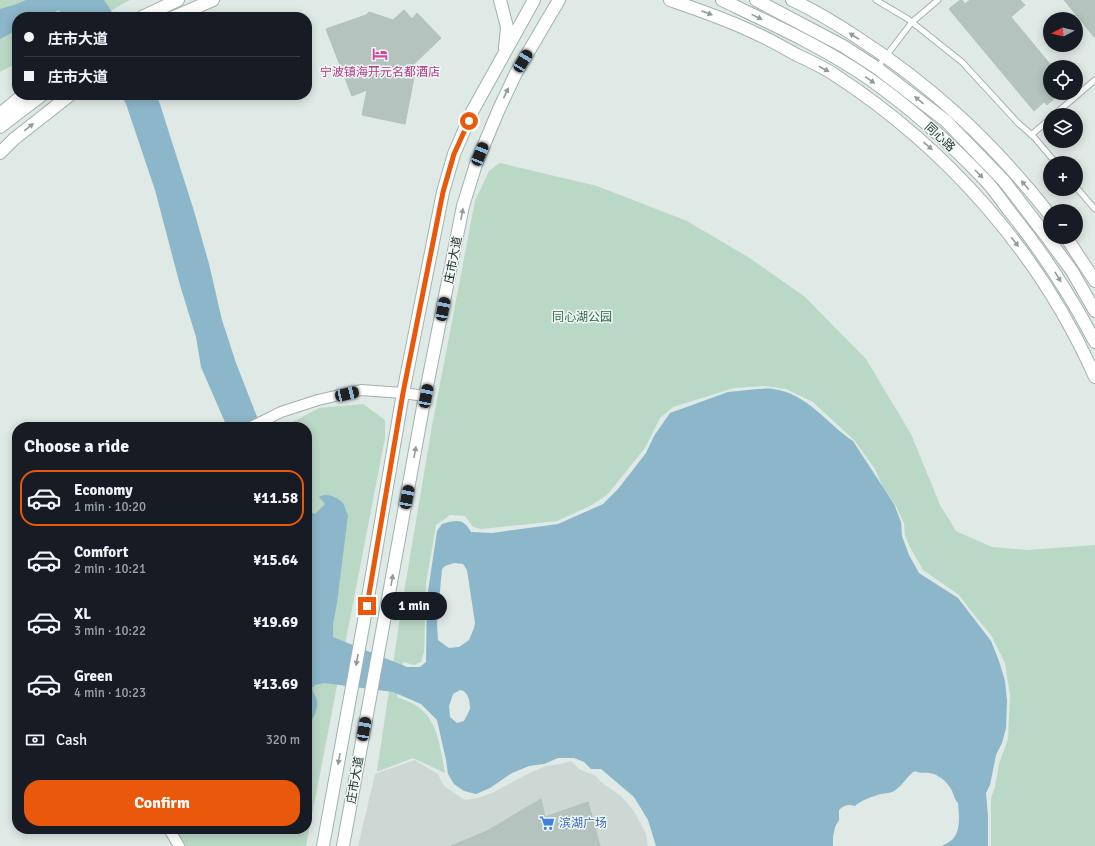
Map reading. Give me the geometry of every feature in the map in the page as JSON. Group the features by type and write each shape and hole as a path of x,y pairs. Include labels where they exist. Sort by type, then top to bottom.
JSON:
{"street":[{"path":"152,12 178,0"},
{"path":"192,8 213,0"},
{"path":"500,0 508,27 505,52"},
{"name":"庄市大道","path":"323,846 364,621 403,393 443,192 454,154 473,110 534,0"},
{"name":"庄市大道","path":"343,846 426,396 463,206 476,164 488,133 516,73 559,0"},
{"path":"670,0 756,33 833,74 890,114 933,151 980,198 1019,247 1056,301 1095,377"},
{"name":"同心路","path":"722,0 820,49 871,80 932,128 988,183 1018,222 1052,268 1095,342"},
{"name":"同心路","path":"756,0 843,46 877,68 946,121 1004,181 1072,271 1095,311"},
{"path":"792,0 808,8 886,56 934,94 969,124 1009,166 1043,207"},
{"path":"0,114 18,100"},
{"path":"0,127 35,100"},
{"path":"0,153 14,139 64,100"},
{"path":"1071,244 1095,281"},
{"path":"262,422 281,412 318,400 361,390 426,396"},
{"path":"172,834 179,846"}],"lane":[{"path":"876,0 912,22 962,62 1050,156"},
{"path":"877,68 912,22 938,0"},
{"path":"1062,108 1095,80"},
{"path":"1031,135 1043,125"},
{"path":"1083,195 1095,209"}],"shaded area":[{"path":"415,760 438,774 444,786 465,800 478,798 494,792 529,773 546,766 571,761 579,769 596,776 601,782 621,796 634,811 646,834 648,846 358,846 375,774"}],"green space":[{"path":"0,0 130,0 108,12 12,12 12,66 0,72"},
{"name":"同心湖公园","path":"500,163 597,186 687,221 748,257 804,296 866,359 911,434 940,505 956,531 992,547 1028,550 1095,545 1095,846 991,846 991,798 995,787 999,764 1008,739 1010,695 1005,663 991,635 959,595 923,570 910,547 905,535 904,523 895,504 883,487 875,469 854,440 813,402 786,389 765,386 734,388 673,407 660,418 645,448 607,495 590,506 557,521 481,529 473,527 465,516 450,515 436,525 426,584 424,652 421,662 414,665 403,662 397,697 412,703 429,718 439,741 445,773 413,758 377,771 401,611 432,426 475,201 489,171"},
{"path":"363,404 385,420 385,438 312,815 312,422 292,422 319,408"},
{"path":"175,834 308,834 306,846 182,846"}],"water":[{"path":"26,0 104,0 112,12 60,12 59,10 55,12 12,12 12,33 0,39 0,9"},
{"path":"124,100 159,100 194,211 209,264 222,320 236,363 259,422 225,422 201,367 196,337 180,285 155,190"},
{"path":"773,389 796,396 816,410 853,441 894,504 901,522 902,536 909,555 919,573 958,598 991,641 999,661 1005,681 1007,701 1006,728 1002,743 996,755 990,785 986,793 988,846 942,846 953,839 956,835 959,822 958,803 948,784 944,780 932,773 915,771 909,775 894,791 871,797 855,806 846,805 839,810 839,820 835,827 833,846 656,846 648,820 634,797 601,769 591,769 584,762 574,758 558,758 544,764 529,766 512,773 490,788 476,794 464,791 454,784 448,774 437,720 421,704 393,692 324,683 315,685 312,688 312,513 315,514 325,504 319,497 329,495 338,499 343,503 348,515 333,624 333,637 407,667 420,667 426,662 427,598 437,531 442,524 459,521 465,524 471,532 492,533 558,524 603,504 618,489 646,453 654,436 670,413 728,392","holes":["454,563 463,564 467,570 475,623 469,640 459,647 449,648 438,640 437,624 442,569 445,566","460,690 467,694 470,709 464,721 457,723 450,717 449,706 453,694"]},
{"path":"312,688 317,700 317,707 312,720"}],"building":[{"path":"960,0 962,0 965,4 970,0 1020,0 1025,5 1011,17 1047,60 1043,60 1043,100 1052,100 1047,105 1044,102 1034,111 949,9"},
{"path":"1064,0 1095,0 1095,38 1083,23 1083,12 1074,12"},
{"name":"宁波镇海开元名都酒店","path":"404,10 412,19 417,13 441,38 408,70 415,72 405,124 362,115 367,90 352,96 326,29 366,15 369,12 393,20"},
{"name":"滨湖广场","path":"541,799 545,817 588,802 600,846 451,846 487,831"}],"place":[{"name":"宁波镇海开元名都酒店","path":"380,54"},
{"name":"滨湖广场","path":"547,823"}],"route":[{"path":"367,606 403,393 443,192 454,154 469,121"}]}
